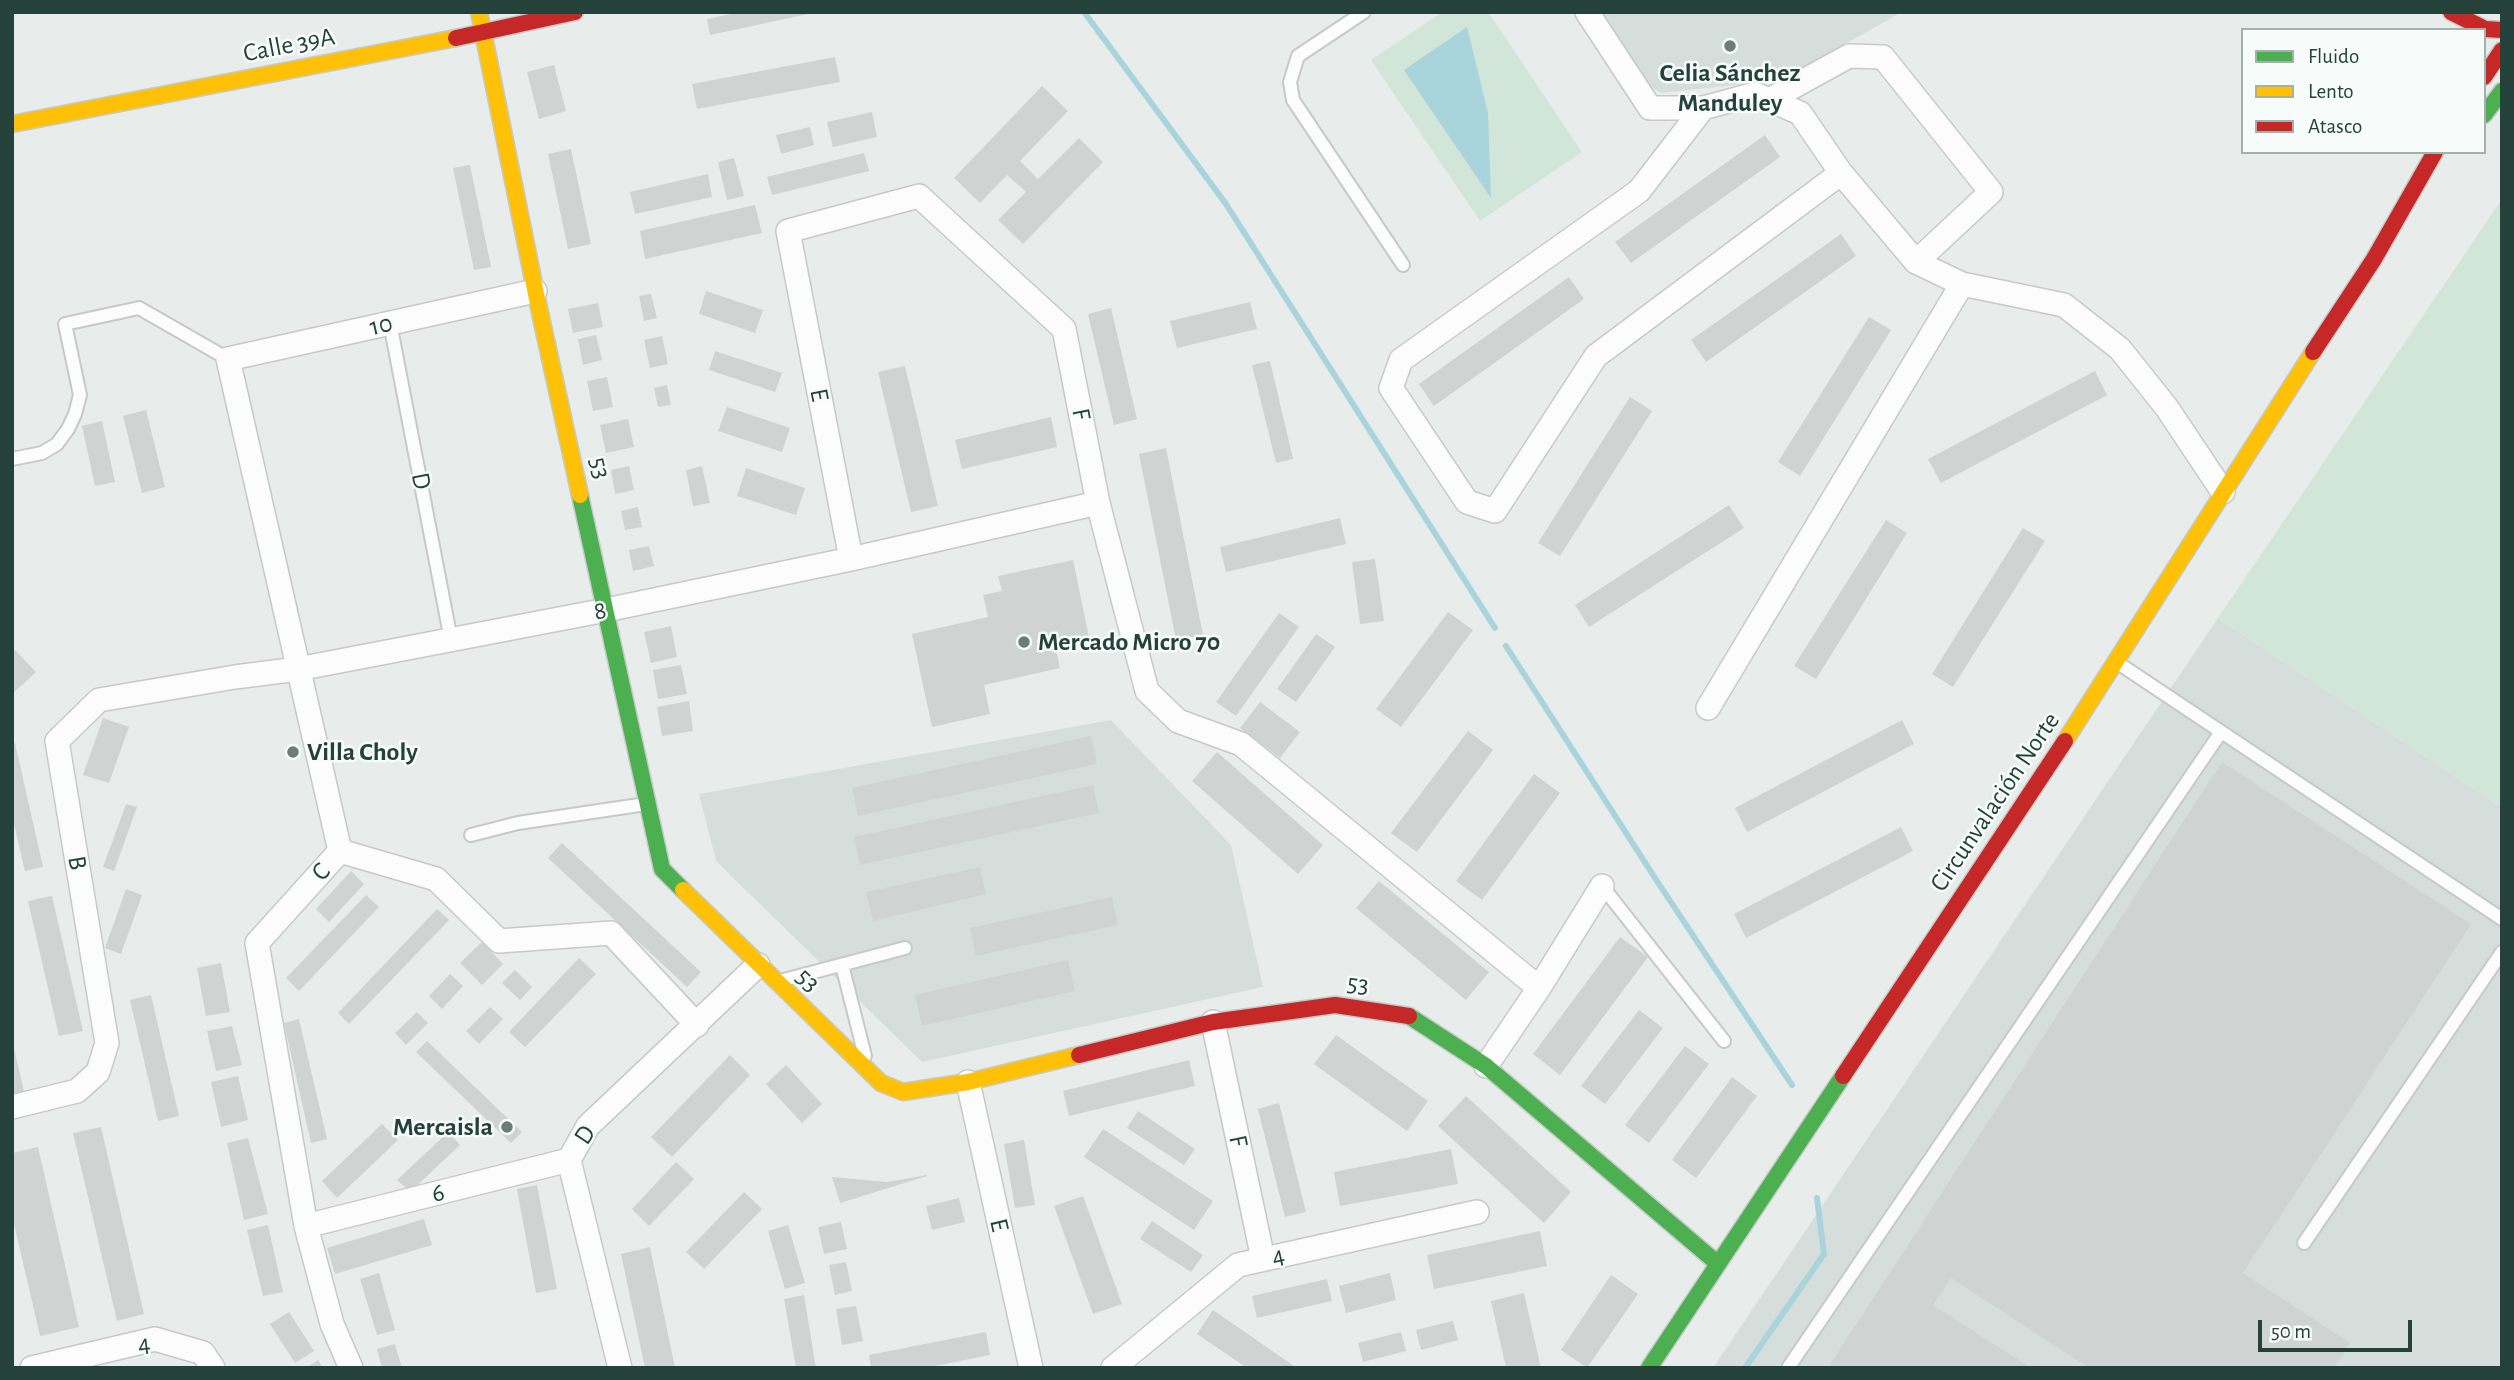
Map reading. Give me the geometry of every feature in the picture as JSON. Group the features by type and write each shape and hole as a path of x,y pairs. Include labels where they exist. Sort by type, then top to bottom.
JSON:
{"main road":[{"name":"53","path":"479,12 535,291 662,869 881,1083 903,1092 968,1082 1213,1022 1335,1005 1407,1015 1486,1066 1717,1263"},
{"name":"Calle 39A","path":"12,124 483,33 575,12"},
{"path":"2451,12 2483,28"},
{"path":"2486,74 2502,50"},
{"path":"2486,112 2502,90"},
{"name":"Circunvalación Norte","path":"1649,1368 2117,663 2223,492 2374,259 2427,160"},
{"name":"Circunvalación Norte","path":"2374,259 2436,184"}],"street":[{"path":"1587,12 1650,108 1703,108 1755,94 1800,113 1842,173 1916,262 1962,284 2064,305 2120,349 2167,408 2223,492"},
{"path":"1769,100 1849,56 1883,57 1991,192 1916,262"},
{"path":"1703,108 1639,191 1401,360 1391,387 1467,502 1495,511 1596,356 1842,173"},
{"name":"F","path":"788,231 919,196 1064,329 1098,503 1147,691 1178,721 1241,744 1539,988"},
{"name":"E","path":"788,231 851,559"},
{"path":"1708,708 1962,284"},
{"name":"10","path":"228,359 535,291"},
{"name":"C","path":"228,359 340,852 257,943 306,1226 332,1324 351,1368"},
{"name":"8","path":"99,700 298,669 606,610 851,559 1098,503"},
{"name":"B","path":"12,1107 77,1091 98,1072 107,1043 57,741 99,700"},
{"path":"340,852 436,880 499,941 611,933 697,1025"},
{"path":"1486,1066 1539,988 1602,886"},
{"name":"D","path":"620,1368 569,1160 588,1126 758,965"},
{"name":"F","path":"1213,1022 1263,1259"},
{"name":"E","path":"968,1082 1031,1368"},
{"name":"6","path":"306,1226 569,1160"},
{"name":"4","path":"1112,1368 1238,1265 1477,1212"},
{"name":"4","path":"32,1368 155,1339 203,1353 212,1368"}],"lane":[{"path":"1364,12 1298,56 1290,82 1293,100 1403,265"},
{"path":"12,459 42,453 57,444 75,414 80,395 65,324 139,308 228,359"},
{"name":"D","path":"390,323 451,640"},
{"path":"2117,663 2502,919"},
{"path":"1788,1368 2221,732"},
{"path":"471,835 518,823 648,804"},
{"path":"1602,886 1724,1041"},
{"path":"776,982 905,948"},
{"path":"2304,1243 2502,952"},
{"path":"842,965 869,1071"}],"shaded area":[{"name":"Celia Sánchez Manduley","path":"1597,12 1902,12 1781,80 1661,93 1641,80"},
{"path":"2218,618 2502,808 2502,1368 1713,1368"},
{"path":"1111,720 1231,845 1263,987 922,1062 716,861 699,794"}],"green space":[{"path":"1442,12 1488,12 1582,152 1480,221 1371,60"},
{"path":"2502,199 2502,808 2218,618"}],"water":[{"path":"1467,27 1488,113 1491,198 1404,70"}],"building":[{"path":"740,12 813,13 710,35 707,19"},
{"path":"835,57 840,82 697,109 692,84"},
{"path":"554,65 566,111 539,119 527,72"},
{"path":"1042,86 1068,111 1020,161 1038,179 1079,138 1103,162 1023,244 998,220 1026,192 1007,175 980,203 954,178"},
{"path":"872,112 877,137 833,147 827,122"},
{"path":"810,127 814,145 781,154 776,135"},
{"path":"1765,135 1780,157 1631,263 1615,242"},
{"path":"571,149 591,244 568,249 548,154"},
{"path":"864,153 869,171 772,195 767,177"},
{"path":"734,158 744,196 727,200 718,162"},
{"path":"470,165 491,267 474,270 453,168"},
{"path":"708,174 712,197 635,214 630,192"},
{"path":"755,205 762,233 645,259 640,231"},
{"path":"1841,234 1856,256 1706,362 1691,340"},
{"path":"1569,277 1584,299 1434,406 1419,384"},
{"path":"706,291 763,310 755,333 699,314"},
{"path":"651,294 657,318 644,321 639,296"},
{"path":"1250,302 1257,329 1177,348 1170,321"},
{"path":"598,303 603,327 573,333 568,309"},
{"path":"1111,308 1137,419 1114,425 1088,314"},
{"path":"1869,317 1891,330 1800,476 1778,462"},
{"path":"596,335 602,360 583,365 578,339"},
{"path":"662,336 668,364 650,368 644,340"},
{"path":"715,351 782,373 775,392 709,370"},
{"path":"1270,361 1293,459 1276,463 1252,365"},
{"path":"905,366 938,506 911,512 878,372"},
{"path":"2095,371 2107,395 1941,483 1928,459"},
{"path":"607,377 613,407 593,411 587,381"},
{"path":"667,385 671,405 658,407 654,388"},
{"path":"1630,397 1652,411 1560,556 1538,543"},
{"path":"727,407 790,428 782,452 718,431"},
{"path":"146,410 165,487 142,493 123,416"},
{"path":"1051,417 1057,447 962,469 955,440"},
{"path":"628,419 634,447 606,453 600,425"},
{"path":"102,421 115,482 95,486 82,426"},
{"path":"1166,448 1203,635 1176,640 1139,454"},
{"path":"629,466 634,490 615,494 611,470"},
{"path":"702,466 710,503 693,506 686,470"},
{"path":"746,468 805,488 796,515 737,496"},
{"path":"1729,505 1744,528 1589,627 1575,605"},
{"path":"638,507 642,527 625,530 621,511"},
{"path":"1340,518 1346,544 1226,572 1220,547"},
{"path":"1886,520 1907,533 1816,679 1794,666"},
{"path":"2023,528 2045,541 1953,687 1932,674"},
{"path":"649,546 654,566 633,571 629,550"},
{"path":"1375,559 1384,621 1360,624 1352,562"},
{"path":"1073,560 1090,642 1056,650 1060,668 984,685 990,714 932,727 912,634 988,617 983,595 1002,591 998,576"},
{"path":"1448,612 1473,630 1401,727 1376,709"},
{"path":"1279,613 1299,627 1236,716 1216,702"},
{"path":"671,626 677,657 651,663 644,632"},
{"path":"1316,634 1335,647 1296,702 1277,689"},
{"path":"15,650 36,672 12,694 12,653"},
{"path":"681,665 687,694 658,699 653,670"},
{"path":"689,701 693,731 662,736 657,707"},
{"path":"1260,702 1300,732 1280,758 1240,728"},
{"path":"103,718 129,727 109,783 83,775"},
{"path":"1902,720 1914,744 1747,832 1735,808"},
{"path":"1468,731 1493,750 1417,852 1391,833"},
{"path":"1091,736 1097,764 858,816 852,788"},
{"path":"15,743 43,867 25,871 12,816 12,744"},
{"path":"1217,752 1323,845 1298,874 1192,781"},
{"path":"2222,762 2471,924 2243,1273 2350,1343 2334,1368 2089,1368 1951,1278 1933,1305 2031,1368 1828,1368"},
{"path":"1534,774 1560,793 1482,900 1456,881"},
{"path":"1093,785 1099,813 860,865 854,837"},
{"path":"126,804 137,807 114,871 103,867"},
{"path":"1901,827 1913,851 1746,938 1734,914"},
{"path":"562,843 701,972 687,987 548,858"},
{"path":"980,867 986,894 873,921 866,892"},
{"path":"351,871 364,884 329,922 316,909"},
{"path":"1379,881 1489,972 1466,1000 1356,908"},
{"path":"126,889 142,895 121,954 105,948"},
{"path":"366,895 379,907 299,991 286,978"},
{"path":"52,896 83,1031 59,1036 28,901"},
{"path":"1112,897 1118,925 976,956 970,928"},
{"path":"437,909 449,920 349,1024 338,1013"},
{"path":"1620,937 1648,957 1560,1075 1533,1054"},
{"path":"482,942 503,964 482,985 460,963"},
{"path":"579,958 596,974 525,1047 509,1032"},
{"path":"1068,960 1075,991 922,1026 915,995"},
{"path":"221,963 230,1012 206,1016 197,968"},
{"path":"515,970 532,987 520,1000 502,983"},
{"path":"450,974 463,986 442,1009 429,996"},
{"path":"151,995 179,1116 158,1121 130,1000"},
{"path":"490,1007 503,1019 479,1044 466,1031"},
{"path":"1639,1010 1663,1028 1605,1104 1581,1086"},
{"path":"417,1012 428,1023 406,1045 395,1033"},
{"path":"299,1019 327,1139 311,1143 284,1023"},
{"path":"232,1026 242,1065 216,1071 207,1031"},
{"path":"1336,1035 1428,1101 1407,1131 1314,1064"},
{"path":"12,1039 24,1092 12,1094"},
{"path":"427,1041 522,1132 511,1143 416,1052"},
{"path":"1685,1046 1709,1064 1649,1143 1625,1125"},
{"path":"730,1055 750,1075 672,1157 651,1137"},
{"path":"1189,1060 1195,1086 1069,1116 1063,1091"},
{"path":"786,1065 822,1104 802,1123 766,1084"},
{"path":"238,1076 248,1120 221,1127 211,1082"},
{"path":"1732,1077 1757,1096 1696,1178 1672,1160"},
{"path":"1466,1096 1571,1192 1544,1223 1438,1126"},
{"path":"1279,1103 1306,1212 1285,1217 1258,1109"},
{"path":"1138,1111 1195,1149 1184,1165 1127,1128"},
{"path":"382,1124 398,1140 337,1198 322,1181"},
{"path":"101,1127 144,1314 117,1321 73,1133"},
{"path":"1103,1129 1213,1201 1194,1230 1084,1157"},
{"path":"448,1132 460,1145 410,1192 397,1180"},
{"path":"248,1138 268,1214 244,1220 227,1143"},
{"path":"1024,1140 1035,1205 1015,1208 1004,1144"},
{"path":"38,1147 79,1327 40,1336 12,1215 12,1153"},
{"path":"1451,1149 1458,1184 1340,1206 1334,1172"},
{"path":"676,1162 694,1179 649,1226 632,1209"},
{"path":"927,1175 840,1203 832,1177 887,1182"},
{"path":"537,1185 557,1289 536,1293 517,1189"},
{"path":"744,1192 762,1209 704,1269 686,1252"},
{"path":"1083,1196 1122,1304 1093,1314 1054,1206"},
{"path":"959,1198 965,1222 932,1230 926,1206"},
{"path":"424,1219 432,1245 335,1274 327,1248"},
{"path":"1152,1221 1203,1255 1191,1272 1140,1239"},
{"path":"841,1222 847,1249 824,1254 818,1227"},
{"path":"268,1225 283,1292 263,1296 247,1230"},
{"path":"788,1225 805,1283 785,1289 768,1231"},
{"path":"1540,1231 1547,1266 1434,1289 1427,1255"},
{"path":"650,1247 675,1368 645,1368 621,1254"},
{"path":"846,1262 852,1291 835,1295 829,1265"},
{"path":"379,1273 395,1330 377,1335 360,1279"},
{"path":"1390,1273 1396,1300 1346,1313 1339,1286"},
{"path":"1611,1275 1638,1294 1587,1368 1561,1350"},
{"path":"1327,1279 1332,1301 1257,1318 1252,1296"},
{"path":"1524,1293 1541,1368 1506,1368 1491,1301"},
{"path":"804,1295 816,1368 796,1368 784,1299"},
{"path":"856,1306 863,1341 842,1345 836,1309"},
{"path":"1213,1310 1297,1368 1247,1368 1197,1334"},
{"path":"289,1312 314,1351 295,1363 270,1324"},
{"path":"1453,1321 1458,1340 1421,1350 1416,1330"},
{"path":"986,1332 990,1355 926,1368 871,1368 869,1355"},
{"path":"1401,1332 1406,1351 1363,1362 1358,1343"},
{"path":"395,1344 402,1368 382,1368 377,1349"},
{"path":"318,1360 323,1368 306,1368"}],"waterway":[{"path":"1084,12 1226,204 1495,628"},
{"path":"1506,646 1792,1085"},
{"path":"1745,1368 1824,1254 1817,1198"}],"traffic: fast":[{"path":"2486,112 2502,91"},
{"path":"580,495 662,869 683,890"},
{"path":"1409,1016 1486,1066 1717,1263"},
{"path":"1649,1368 1843,1076"}],"traffic: slow":[{"path":"479,12 580,495"},
{"path":"12,124 456,38"},
{"path":"2065,741 2313,352"},
{"path":"683,890 881,1083 903,1092 968,1082 1079,1055"}],"traffic: jam":[{"path":"456,38 575,12"},
{"path":"2451,12 2483,28"},
{"path":"2486,29 2502,30"},
{"path":"2486,74 2502,50"},
{"path":"2313,352 2374,259 2434,154"},
{"path":"1843,1076 2065,741"},
{"path":"1079,1055 1213,1022 1335,1005 1409,1016"}],"place":[{"name":"Celia Sánchez Manduley","path":"1730,46"},
{"name":"Mercado Micro 70","path":"1024,642"},
{"name":"Villa Choly","path":"293,752"},
{"name":"Mercaisla","path":"507,1127"}]}
